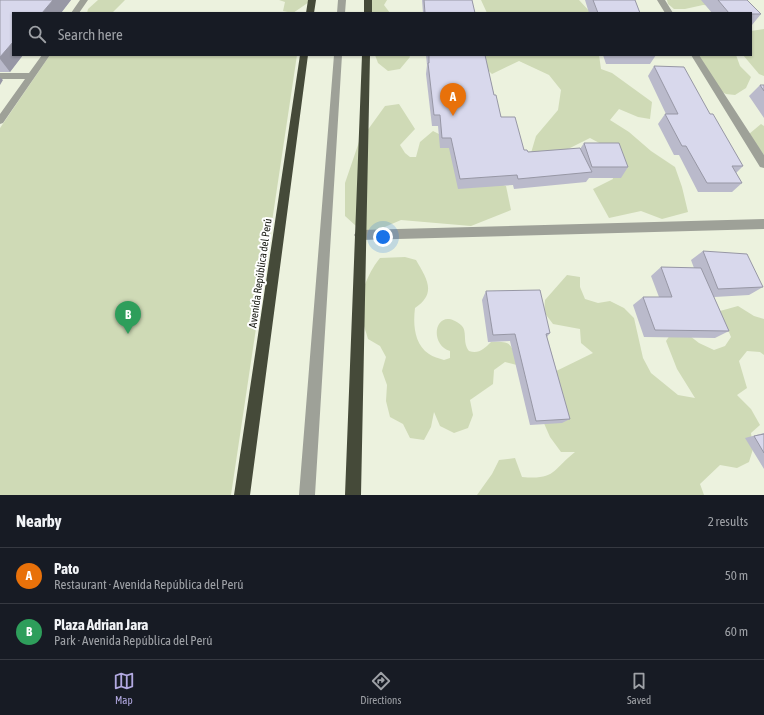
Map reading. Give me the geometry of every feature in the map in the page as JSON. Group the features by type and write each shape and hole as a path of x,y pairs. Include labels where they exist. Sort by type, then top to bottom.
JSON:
{"highway":[{"path":"310,12 312,0"},
{"path":"368,0 368,12"},
{"name":"Avenida República del Perú","path":"242,495 304,56"},
{"path":"353,495 366,56"}],"street":[{"path":"76,12 84,0"},
{"path":"341,12 342,0"},
{"path":"661,0 668,12"},
{"path":"0,121 45,56"},
{"path":"308,495 338,56"},
{"path":"696,56 764,164"},
{"path":"0,76 31,76"},
{"path":"360,235 764,224"}],"green space":[{"path":"98,0 125,0 113,12 87,12 88,9"},
{"path":"279,0 312,0 294,12 283,11 285,2"},
{"path":"364,0 387,0 384,5 389,12 371,12 371,6"},
{"path":"481,0 579,0 590,12 487,12"},
{"path":"667,0 745,0 717,6 703,5 685,9 674,9 668,4"},
{"path":"764,29 764,76 759,74 744,56 752,56 752,31"},
{"path":"49,56 297,56 231,495 0,495 0,128"},
{"path":"375,56 410,57 400,69 388,71 378,63"},
{"path":"468,56 599,56 601,69 612,73 652,102 650,119 638,117 619,109 610,120 629,132 651,151 675,167 688,212 662,219 641,211 609,218 593,189 613,179 605,146 590,138 558,154 531,153 536,136 558,110 561,90 549,75 519,61 492,74 478,61"},
{"path":"699,56 736,56 740,66 751,77 746,88 735,95 726,94 716,89"},
{"path":"399,104 415,129 400,145 405,153 410,157 416,157 420,142 433,131 447,138 473,175 506,186 511,210 471,226 401,220 366,235 345,216 345,183 359,142 385,106"},
{"path":"761,124 764,126 764,155 749,134"},
{"path":"405,257 416,260 424,273 428,286 426,297 415,308 414,314 417,339 424,350 434,357 444,360 450,358 450,351 443,347 438,341 437,334 440,322 446,319 452,320 463,327 467,348 469,351 476,352 481,350 491,342 504,342 512,349 517,365 505,362 494,370 493,384 470,400 473,415 468,428 454,433 440,426 434,412 431,427 424,440 410,438 403,424 390,417 386,401 387,385 382,371 386,357 380,346 368,339 360,308 362,293 368,277 380,258"},
{"path":"567,275 580,277 580,287 585,299 598,303 610,301 624,308 634,318 643,358 651,373 678,395 695,398 677,369 666,341 672,332 686,333 699,343 714,350 725,346 731,337 720,311 738,306 754,316 764,319 764,355 760,352 747,351 739,361 747,388 737,395 751,409 760,425 751,433 753,449 749,462 737,468 720,465 700,484 704,495 477,495 492,474 499,460 515,458 522,477 533,478 548,475 553,472 575,452 561,452 550,437 543,421 546,376 593,353 581,343 580,329 553,324 544,312 545,300"}],"building":[{"path":"0,0 53,0 43,12 12,12 12,43 0,57"},
{"path":"424,0 472,0 475,12 425,12"},
{"path":"593,0 635,0 640,12 598,12"},
{"path":"718,0 747,0 761,14 752,14 752,12 728,12"},
{"path":"429,56 485,56 494,95 496,95 501,117 515,117 524,150 527,150 528,152 580,148 592,172 518,179 517,175 460,179 451,138 442,138 440,115 434,115"},
{"path":"654,66 684,67 710,114 713,114 743,166 732,166 742,183 707,183 686,146 682,146 665,114 678,114"},
{"path":"760,85 764,85 764,91"},
{"path":"584,143 619,143 628,167 592,167"},
{"path":"703,251 747,254 763,287 718,289"},
{"path":"661,267 701,268 729,331 655,330 643,297 672,297"},
{"path":"540,290 550,333 546,334 570,419 536,421 515,334 493,335 486,291"},
{"path":"764,434 764,453 754,436"}],"place":[{"name":"Pato","path":"453,116"},
{"name":"Plaza Adrian Jara","path":"128,334"}]}
